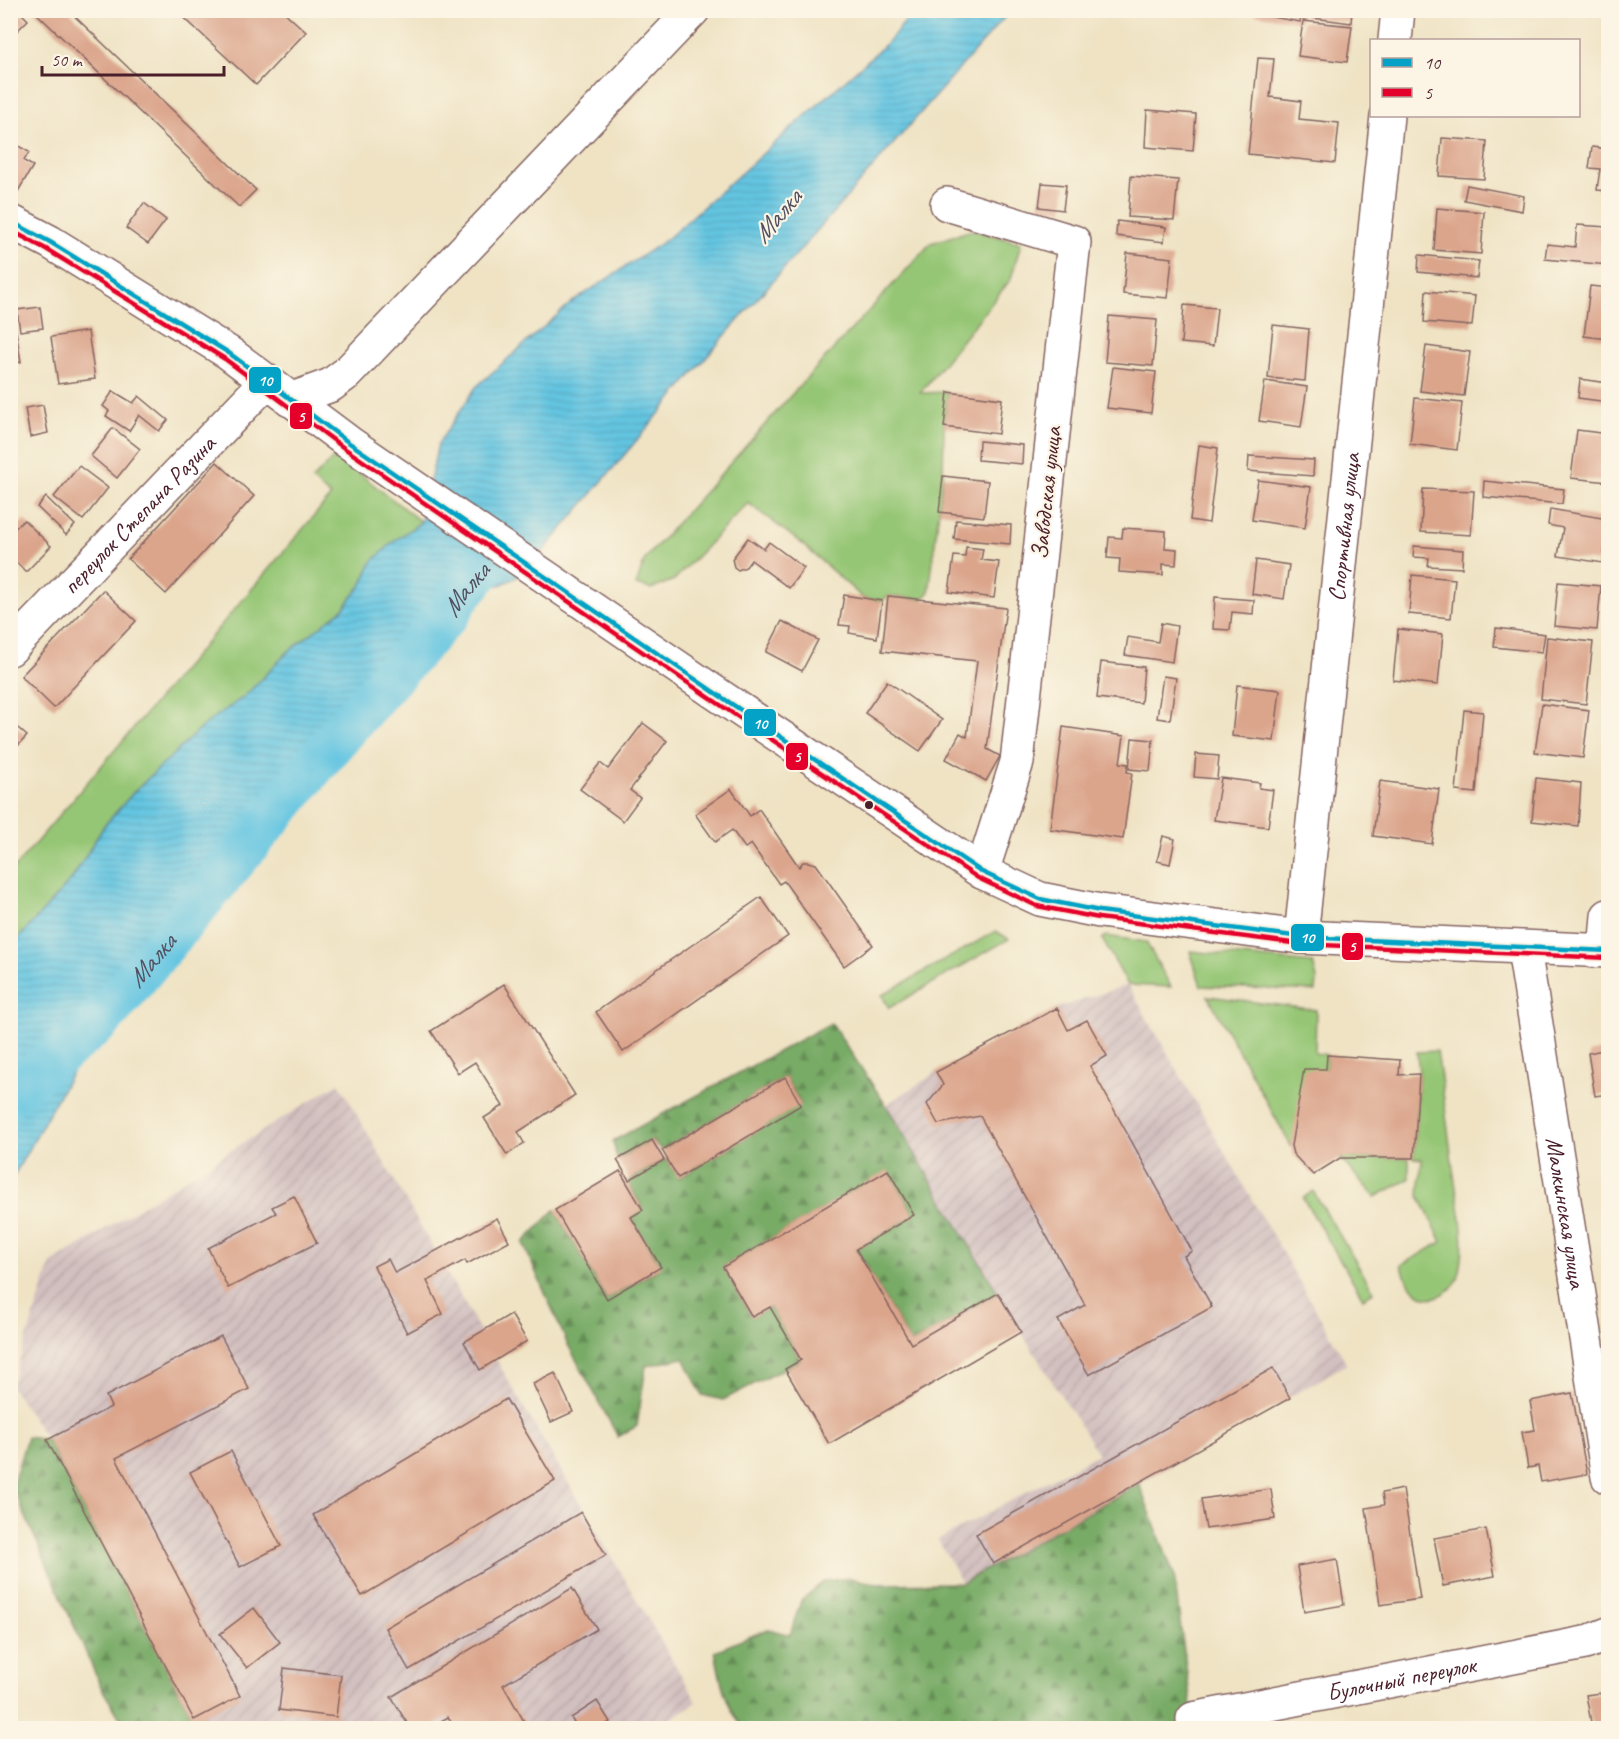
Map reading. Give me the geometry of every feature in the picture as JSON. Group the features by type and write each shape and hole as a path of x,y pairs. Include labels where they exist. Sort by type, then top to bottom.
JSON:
{"street":[{"path":"278,391 331,386 346,373 693,10"},
{"path":"1395,39 1398,10"},
{"name":"Спортивная улица","path":"1301,937 1387,117"},
{"name":"Заводская улица","path":"946,204 1074,242 1017,762 982,872"},
{"path":"10,221 50,242 229,353 348,442 714,692 982,872 1040,899 1100,911 1301,937 1524,949 1607,951 1608,916"},
{"name":"переулок Степана Разина","path":"10,649 278,391"},
{"name":"Малкинская улица","path":"1524,949 1608,1477"},
{"name":"Булочный переулок","path":"1192,1719 1585,1643 1608,1634"}],"shaded area":[{"path":"1128,985 1347,1364 962,1583 938,1540 1098,1454 1021,1332 886,1105 937,1072 1057,1008"},
{"path":"339,1083 512,1387 697,1702 657,1728 222,1728 194,1720 48,1440 11,1387 51,1263"}],"green space":[{"path":"972,230 1021,243 1011,279 920,393 948,392 944,427 943,476 929,593 922,599 888,596 882,601 863,598 801,543 748,503 674,580 651,589 636,585 645,559 931,243"},
{"path":"336,455 421,522 392,543 372,562 361,586 343,609 289,651 245,696 206,724 135,791 104,826 72,879 17,940 11,951 11,872 331,496 312,480"},
{"path":"996,931 1009,939 889,1008 882,995"},
{"path":"1106,936 1146,942 1171,987 1128,985 1102,939"},
{"path":"1190,951 1313,963 1317,979 1316,991 1201,986"},
{"path":"1208,996 1316,1010 1315,1053 1327,1055 1326,1069 1291,1146"},
{"path":"831,1023 886,1105 998,1293 911,1344 856,1249 914,1215 888,1171 723,1267 752,1317 770,1307 801,1360 723,1400 702,1395 684,1358 646,1366 637,1426 618,1437 567,1343 523,1243 555,1210 607,1299 661,1268 631,1217 643,1209 629,1180 667,1159 679,1178 801,1104 785,1077 662,1150 652,1140 617,1160 613,1141"},
{"path":"1437,1051 1462,1224 1463,1252 1456,1283 1444,1294 1430,1298 1420,1295 1412,1288 1401,1265 1442,1242 1419,1196 1422,1159 1414,1158 1419,1074 1417,1052"},
{"path":"1340,1158 1409,1158 1409,1179 1375,1197"},
{"path":"1313,1191 1374,1292 1363,1298 1303,1198"},
{"path":"27,1437 47,1440 194,1720 201,1728 126,1728 102,1689 12,1486"},
{"path":"1139,1484 1174,1575 1194,1728 743,1728 737,1719 724,1691 715,1651 768,1629 790,1635 801,1601 824,1581 851,1578 877,1584 962,1583"}],"water":[{"path":"914,11 1010,11 722,339 535,561 519,576 500,585 480,586 460,594 449,612 343,731 101,1020 11,1181 10,951 17,940 72,879 104,826 135,791 204,725 245,696 289,651 343,609 361,586 372,562 392,543 421,522 438,444 476,387 572,302 666,240 887,43"}],"building":[{"path":"10,10 18,10 28,20 10,38"},
{"path":"33,10 68,10 256,190 239,207"},
{"path":"176,10 282,10 306,32 256,85"},
{"path":"1255,10 1302,10 1300,22 1254,14"},
{"path":"1307,10 1352,10 1351,23 1306,17"},
{"path":"1303,21 1352,26 1347,62 1298,56"},
{"path":"1258,58 1274,59 1270,97 1301,101 1299,119 1339,123 1335,163 1248,154"},
{"path":"1147,110 1196,114 1193,151 1145,147"},
{"path":"1442,138 1487,141 1484,179 1439,176"},
{"path":"10,141 29,152 24,161 33,166 14,198 10,196"},
{"path":"1592,147 1608,149 1608,191 1597,190 1600,169 1589,168"},
{"path":"1131,176 1178,180 1174,220 1128,217"},
{"path":"1042,183 1066,185 1063,210 1039,207"},
{"path":"1467,185 1524,196 1522,211 1464,200"},
{"path":"144,203 166,220 148,244 126,228"},
{"path":"1437,208 1484,212 1481,254 1434,250"},
{"path":"1117,221 1166,227 1164,242 1116,236"},
{"path":"1577,225 1608,227 1608,265 1545,259 1547,244 1575,247"},
{"path":"1127,253 1172,258 1168,298 1123,294"},
{"path":"1419,255 1479,261 1477,278 1418,272"},
{"path":"1590,286 1608,288 1608,339 1584,336"},
{"path":"1426,291 1475,296 1472,326 1424,322"},
{"path":"1184,305 1217,308 1213,346 1181,343"},
{"path":"40,307 43,328 20,331 17,310"},
{"path":"1109,316 1157,320 1153,366 1105,362"},
{"path":"10,325 15,325 21,362 10,364"},
{"path":"1273,325 1309,329 1305,381 1268,378"},
{"path":"88,331 95,379 58,384 51,337"},
{"path":"1426,346 1470,352 1464,396 1420,391"},
{"path":"1113,367 1156,372 1151,413 1107,408"},
{"path":"1580,379 1608,383 1608,402 1578,398"},
{"path":"1265,381 1307,387 1301,427 1259,421"},
{"path":"113,391 133,403 139,396 168,420 159,431 139,415 129,431 106,416 109,411 103,406"},
{"path":"948,392 1002,399 998,434 944,427"},
{"path":"1415,398 1462,403 1457,450 1410,444"},
{"path":"43,405 48,433 30,437 25,408"},
{"path":"113,428 140,449 117,478 91,456"},
{"path":"1577,430 1608,434 1608,482 1571,478"},
{"path":"979,441 1023,445 1022,464 978,460"},
{"path":"1199,445 1218,448 1209,523 1190,520"},
{"path":"1249,456 1314,460 1313,476 1248,471"},
{"path":"217,462 254,496 166,594 128,559"},
{"path":"79,466 108,488 83,520 54,497"},
{"path":"943,476 988,481 984,517 939,512"},
{"path":"1258,480 1311,487 1305,528 1252,520"},
{"path":"1484,481 1564,489 1562,504 1483,497"},
{"path":"1423,489 1474,491 1471,535 1421,532"},
{"path":"46,497 75,525 66,535 37,507"},
{"path":"1550,509 1608,519 1603,563 1558,556 1563,528 1548,525"},
{"path":"24,520 51,546 26,572 10,556 10,533"},
{"path":"956,520 1011,525 1010,544 954,539"},
{"path":"1123,528 1166,531 1165,548 1177,549 1176,565 1163,564 1163,575 1119,572 1120,559 1107,558 1109,537 1122,538"},
{"path":"748,538 764,549 769,542 804,568 789,588 751,560 746,567 738,570 734,567 732,559"},
{"path":"1414,546 1463,550 1462,568 1428,566 1429,558 1413,557"},
{"path":"966,547 983,549 981,560 999,562 994,598 949,592 954,556 965,557"},
{"path":"1256,560 1289,565 1284,599 1252,594"},
{"path":"1412,575 1455,579 1451,618 1409,614"},
{"path":"1558,582 1601,586 1597,630 1554,626"},
{"path":"103,590 136,621 54,708 21,676"},
{"path":"844,595 882,601 877,638 849,633 850,626 839,625"},
{"path":"888,596 1006,608 987,749 1000,756 986,781 946,759 960,733 967,737 977,661 882,651"},
{"path":"1215,597 1254,600 1253,614 1232,612 1230,630 1213,629"},
{"path":"782,621 818,640 802,671 766,652"},
{"path":"1161,623 1177,626 1172,662 1125,655 1128,637 1158,642"},
{"path":"1496,628 1545,634 1542,652 1494,647"},
{"path":"1398,629 1443,634 1438,685 1393,680"},
{"path":"1547,637 1593,642 1586,704 1541,699"},
{"path":"1101,662 1144,667 1141,703 1097,698"},
{"path":"1163,676 1176,678 1170,720 1157,718"},
{"path":"887,681 942,720 920,751 865,713"},
{"path":"1237,685 1280,690 1274,741 1232,736"},
{"path":"1542,704 1589,710 1583,758 1535,752"},
{"path":"1464,710 1483,712 1476,793 1456,791"},
{"path":"10,721 27,736 10,754"},
{"path":"643,723 667,741 630,790 640,798 623,821 580,789 600,763 608,769"},
{"path":"1063,727 1124,736 1120,763 1128,764 1127,772 1132,773 1123,839 1050,829"},
{"path":"1132,738 1153,740 1150,771 1129,769"},
{"path":"1196,754 1219,756 1217,779 1194,777"},
{"path":"1221,778 1260,783 1259,788 1273,790 1268,827 1214,820"},
{"path":"1536,778 1581,783 1578,826 1532,821"},
{"path":"1380,781 1439,789 1432,844 1373,836"},
{"path":"731,789 750,816 759,809 799,867 803,862 816,864 873,945 844,966 784,881 779,884 751,844 745,848 732,830 715,842 695,814"},
{"path":"1163,836 1175,839 1170,864 1157,861"},
{"path":"761,897 788,936 623,1052 596,1012"},
{"path":"504,984 575,1095 518,1132 524,1143 507,1155 484,1118 503,1106 475,1062 458,1073 431,1031"},
{"path":"1057,1008 1068,1030 1087,1020 1107,1056 1090,1066 1192,1251 1184,1256 1212,1307 1089,1375 1058,1320 1085,1305 980,1116 938,1124 927,1104 943,1085 936,1072"},
{"path":"1608,1049 1608,1094 1595,1096 1588,1053"},
{"path":"1327,1055 1400,1060 1399,1075 1419,1074 1414,1158 1340,1158 1313,1175 1293,1154 1291,1146 1304,1069 1326,1069"},
{"path":"785,1077 801,1105 678,1178 662,1150"},
{"path":"652,1140 664,1160 629,1180 617,1160"},
{"path":"888,1170 914,1215 856,1249 911,1344 998,1293 1021,1332 829,1444 785,1369 801,1360 770,1307 752,1317 723,1267"},
{"path":"620,1171 643,1210 631,1217 661,1267 607,1299 555,1210"},
{"path":"294,1196 317,1243 228,1288 208,1248 276,1213 272,1207"},
{"path":"497,1218 509,1241 467,1264 465,1260 427,1281 443,1314 407,1333 374,1266 388,1259 395,1273"},
{"path":"511,1314 527,1341 480,1370 464,1342"},
{"path":"221,1336 249,1389 116,1458 240,1696 194,1720 47,1440 111,1407 106,1396"},
{"path":"1273,1368 1290,1398 993,1564 976,1534"},
{"path":"555,1373 573,1412 551,1422 533,1384"},
{"path":"1572,1393 1587,1474 1541,1482 1538,1466 1528,1468 1522,1432 1535,1430 1530,1401"},
{"path":"506,1399 555,1481 362,1596 313,1515"},
{"path":"231,1451 281,1546 240,1567 190,1472"},
{"path":"1271,1489 1275,1519 1206,1529 1201,1499"},
{"path":"1403,1489 1420,1599 1380,1605 1366,1508 1384,1505 1382,1493"},
{"path":"581,1512 606,1555 409,1670 385,1628"},
{"path":"1486,1529 1495,1576 1443,1586 1434,1538"},
{"path":"1337,1559 1344,1605 1304,1612 1297,1566"},
{"path":"572,1588 597,1629 503,1685 528,1728 455,1728 448,1717 429,1728 410,1728 391,1697"},
{"path":"254,1608 280,1642 247,1668 220,1634"},
{"path":"284,1668 341,1675 336,1717 279,1710"},
{"path":"1608,1692 1608,1728 1592,1728 1586,1695"},
{"path":"597,1701 610,1722 600,1728 577,1728 571,1718"}],"waterway":[{"name":"Малка","path":"10,1095 101,1020 343,731 449,612 460,594 486,564"}],"transit line":[{"name":"10","path":"10,221 50,242 229,353 348,442 714,692 982,872 1040,899 1100,911 1301,937 1608,951"},
{"name":"5","path":"10,230 46,249 225,359 344,448 710,698 978,878 1037,906 1099,918 1300,944 1608,958"}]}
